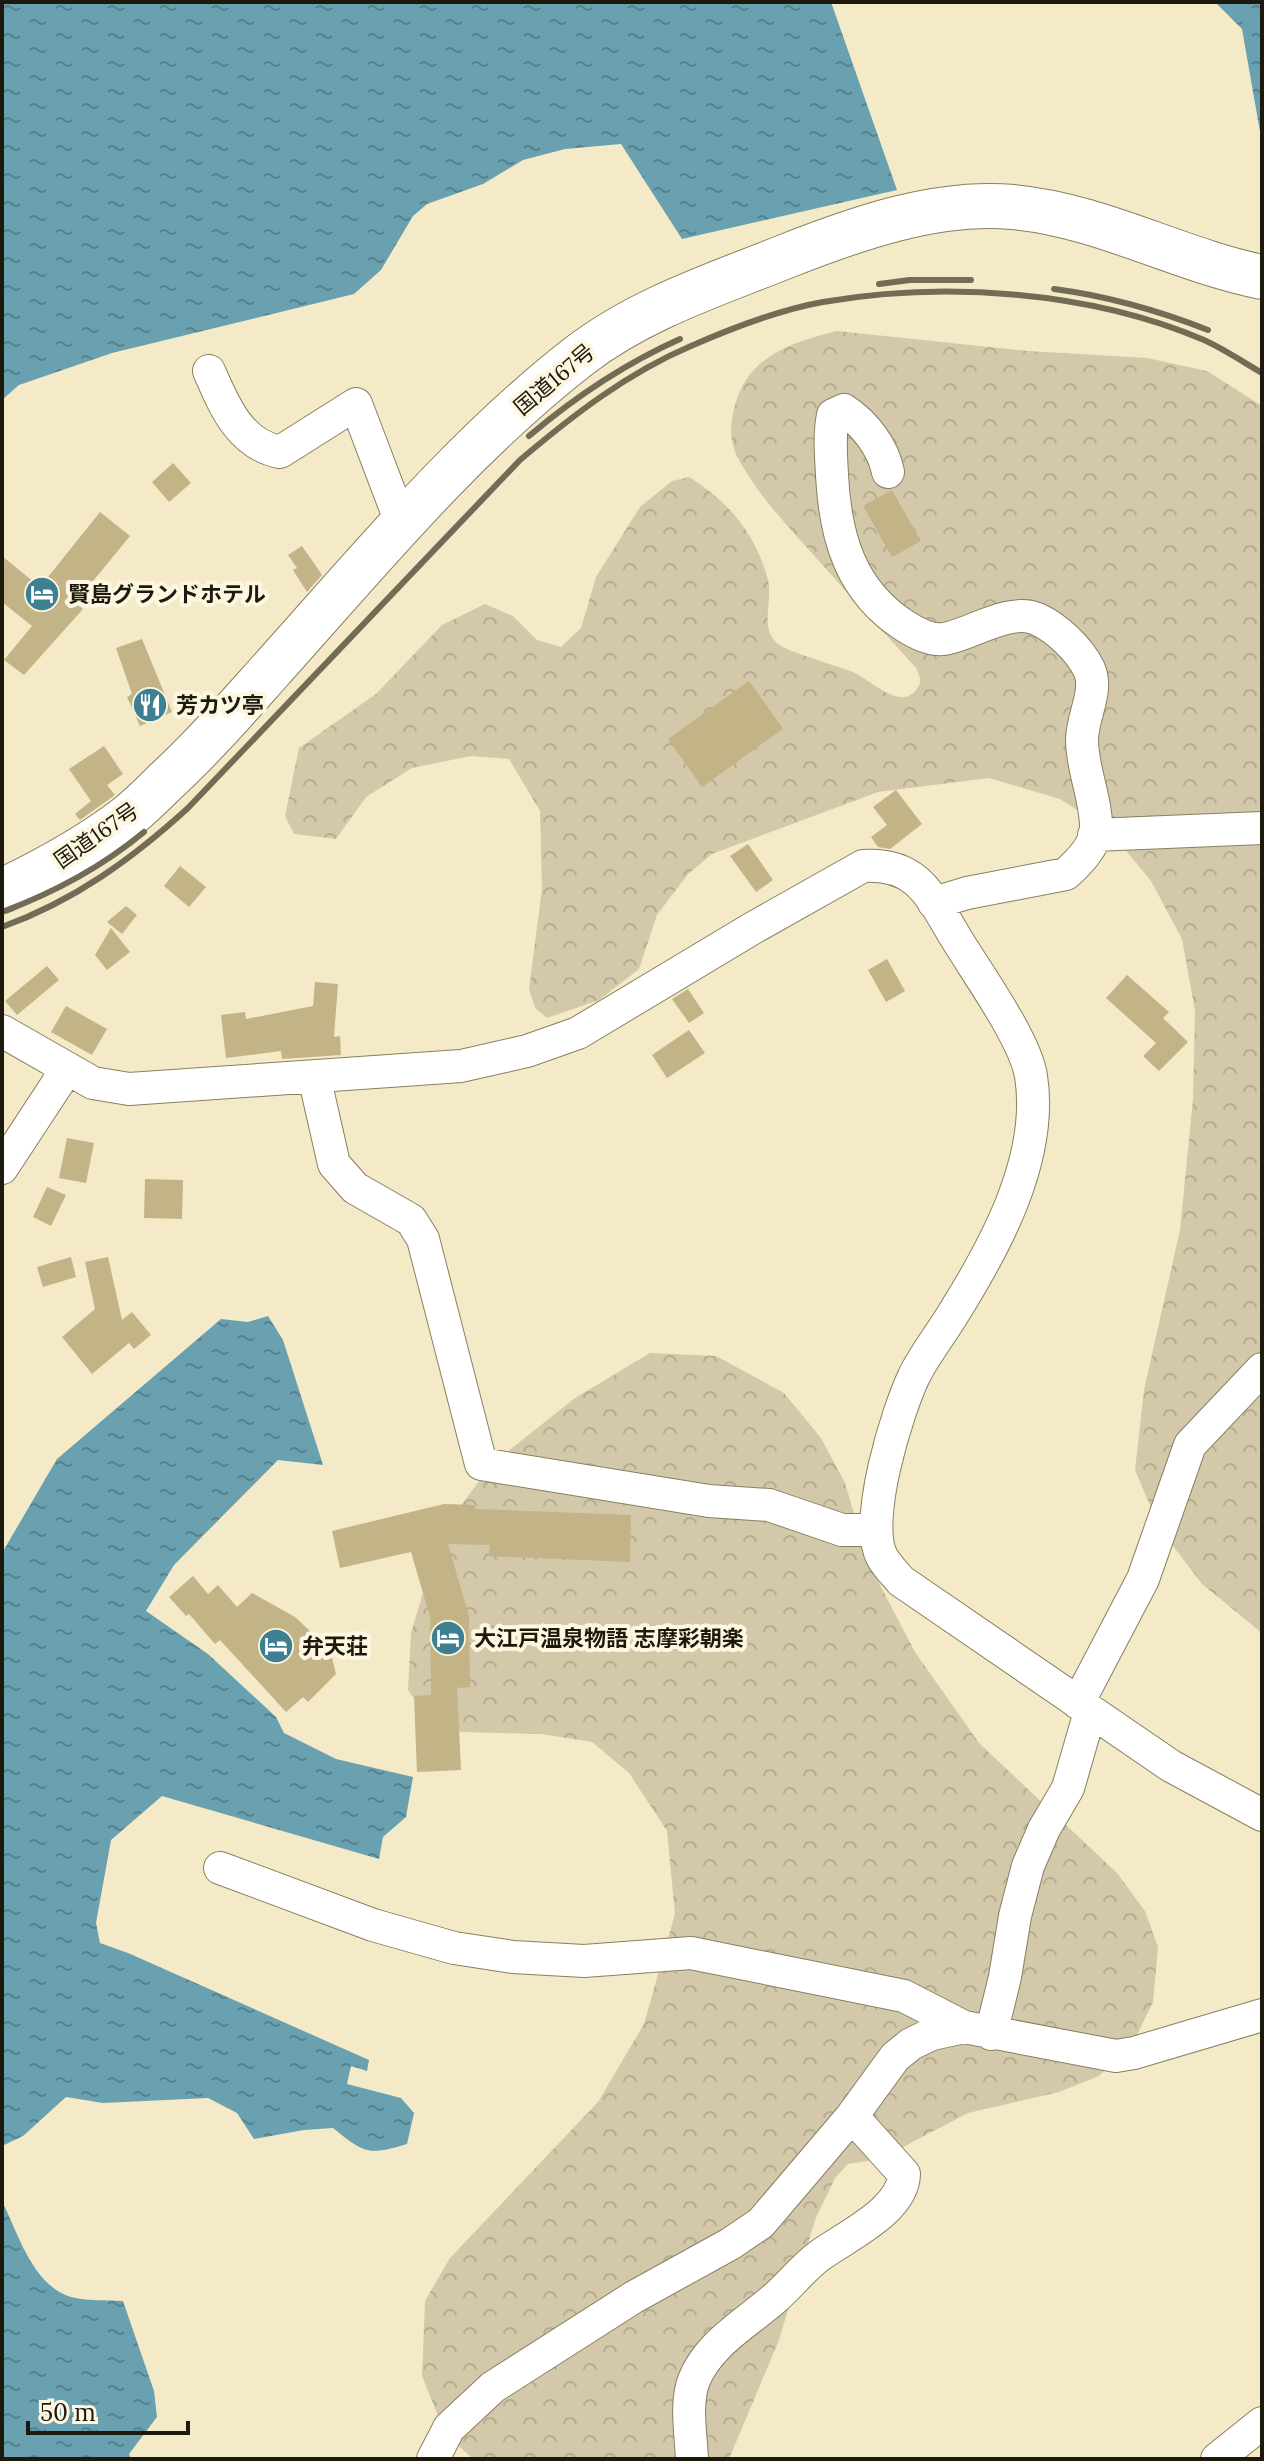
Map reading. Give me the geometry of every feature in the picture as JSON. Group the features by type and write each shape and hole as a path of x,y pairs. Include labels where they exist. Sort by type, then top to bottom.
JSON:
{"highway":[{"name":"国道167号","path":"2,891 60,863 128,817 203,746 402,525 487,437 581,354 618,329 661,306 839,235 925,214 969,207 1011,207 1087,222 1206,263 1262,277"}],"street":[{"path":"209,371 226,409 238,426 264,449 280,452 356,404 402,525"},
{"path":"888,472 886,459 878,444 852,415 844,410 833,415 830,431 837,527 852,570 888,615 927,637 944,639 1005,619 1027,616 1038,619 1069,642 1089,670 1093,688 1082,740 1096,832 1078,863 1066,874 967,893 934,903"},
{"path":"1094,835 1262,828"},
{"path":"2,1031 93,1083 129,1089 461,1066 527,1051 578,1033 863,866 880,865 908,873 934,903 1021,1047 1030,1073 1033,1100 1027,1148 1015,1195 989,1255 915,1375 891,1435 876,1530 881,1556 901,1581 1084,1708 1171,1766 1262,1815"},
{"path":"2,1168 67,1069"},
{"path":"314,1076 334,1164 355,1188 411,1220 423,1239 481,1464 709,1501 769,1505 842,1530 876,1530"},
{"path":"977,2030 1005,1977 1015,1916 1028,1866 1044,1829 1068,1788 1084,1708 1143,1579 1190,1445 1262,1369"},
{"path":"220,1868 373,1925 454,1948 513,1957 584,1961 644,1955 703,1954 904,1996 977,2030 1116,2056 1262,2015"},
{"path":"433,2459 449,2428 493,2387 634,2297 730,2244 761,2223 852,2116 895,2057 911,2044 932,2034 977,2030"},
{"path":"692,2459 690,2396 704,2362 722,2341 773,2300 817,2257 888,2207 899,2193 904,2174 852,2116"},
{"path":"1217,2459 1262,2423"}],"green space":[{"path":"837,331 1028,351 1147,358 1207,371 1262,406 1262,1633 1202,1584 1160,1529 1135,1470 1144,1390 1180,1230 1193,1099 1195,1011 1182,939 1151,881 1109,830 1060,799 989,778 878,792 712,854 688,874 657,915 639,969 599,1000 547,1018 535,1008 529,989 542,889 540,811 509,759 471,756 412,768 366,797 336,839 294,834 285,816 299,748 376,694 442,625 485,604 513,616 537,640 561,647 581,628 596,577 640,507 672,481 689,477 728,508 756,548 768,580 769,630 778,644 853,672 893,695 909,696 916,690 920,676 916,668 774,511 746,472 733,445 733,412 741,388 750,374 788,346"},
{"path":"650,1353 716,1356 784,1393 821,1438 845,1483 869,1564 915,1652 979,1743 1117,1873 1145,1911 1158,1947 1153,2002 1132,2045 1099,2076 1059,2092 968,2113 880,2159 848,2164 835,2178 815,2220 779,2340 729,2459 473,2459 445,2433 422,2376 425,2301 450,2258 598,2102 644,2024 675,1914 667,1831 629,1773 592,1742 541,1734 461,1732 427,1717 408,1690 411,1633 441,1532 492,1464 575,1398"}],"water":[{"path":"2,2 831,2 897,190 682,239 621,144 565,149 523,160 483,184 427,204 413,216 381,270 354,294 112,353 19,385 2,400"},
{"path":"1215,2 1262,2 1262,143 1242,29"},
{"path":"268,1316 283,1340 323,1465 278,1460 174,1565 146,1611 208,1654 276,1717 284,1733 336,1759 413,1777 406,1817 383,1837 379,1859 162,1796 111,1840 96,1923 100,1943 369,2060 367,2071 351,2066 347,2084 401,2098 414,2113 407,2144 367,2150 333,2128 254,2139 237,2113 208,2098 103,2103 66,2097 23,2136 2,2146 2,1553 57,1459 221,1319 248,1322"},
{"path":"2,2201 28,2257 46,2282 71,2297 123,2301 154,2391 157,2417 129,2454 131,2459 2,2459"}],"building":[{"path":"173,463 191,483 169,502 152,482"},
{"path":"892,490 921,541 892,557 863,506"},
{"name":"賢島グランドホテル","path":"100,512 130,536 75,603 83,609 24,675 4,660 32,626 2,602 2,556 40,587"},
{"path":"302,546 322,575 307,592 293,570 297,568 288,555"},
{"path":"142,639 172,712 140,726 127,697 132,694 116,648"},
{"path":"749,681 783,729 702,787 668,739"},
{"path":"104,746 123,774 107,785 115,795 80,820 75,814 91,801 69,769"},
{"path":"896,790 922,824 890,849 878,847 871,837 887,825 873,807"},
{"path":"748,844 773,880 756,892 730,856"},
{"path":"180,866 206,887 189,907 164,886"},
{"path":"126,906 137,915 122,934 107,922"},
{"path":"111,928 130,952 107,970 95,955"},
{"path":"887,959 905,991 886,1002 868,970"},
{"path":"47,966 59,980 17,1015 5,1001"},
{"path":"1127,975 1169,1012 1163,1018 1188,1042 1159,1071 1143,1056 1156,1043 1106,998"},
{"path":"315,982 338,984 334,1037 340,1036 341,1055 282,1059 281,1051 226,1058 221,1015 245,1012 246,1019 313,1006"},
{"path":"688,989 704,1013 689,1023 672,999"},
{"path":"66,1006 107,1029 92,1055 51,1032"},
{"path":"689,1030 705,1053 667,1078 652,1055"},
{"path":"67,1138 94,1143 86,1183 59,1178"},
{"path":"145,1179 183,1180 182,1219 144,1218"},
{"path":"47,1187 66,1195 51,1226 33,1217"},
{"path":"71,1257 76,1277 43,1287 37,1267"},
{"path":"108,1257 122,1320 132,1312 151,1335 134,1349 129,1343 92,1374 62,1337 95,1309 85,1262"},
{"path":"444,1504 475,1505 475,1509 631,1515 630,1562 489,1556 490,1545 448,1544 469,1616 470,1687 457,1688 461,1770 417,1772 414,1696 431,1695 430,1617 411,1552 340,1568 332,1531"},
{"name":"弁天荘","path":"193,1576 208,1594 218,1585 237,1607 252,1593 295,1617 330,1650 336,1674 308,1702 303,1697 286,1712 220,1640 215,1644 189,1614 186,1616 169,1597"}],"railway":[{"path":"879,284 910,280 971,280"},
{"path":"1054,289 1132,305 1208,330"},
{"path":"2,927 78,891 124,861 167,827 520,460 601,397 645,369 691,346 756,320 823,302 918,292 967,292 1065,301 1113,310 1204,340 1262,373"},
{"path":"529,436 601,382 680,339"},
{"path":"2,912 77,878 144,832"}],"place":[{"name":"賢島グランドホテル","path":"42,594"},
{"name":"芳カツ亭","path":"150,705"},
{"name":"大江戸温泉物語 志摩彩朝楽","path":"448,1638"},
{"name":"弁天荘","path":"276,1646"}]}
